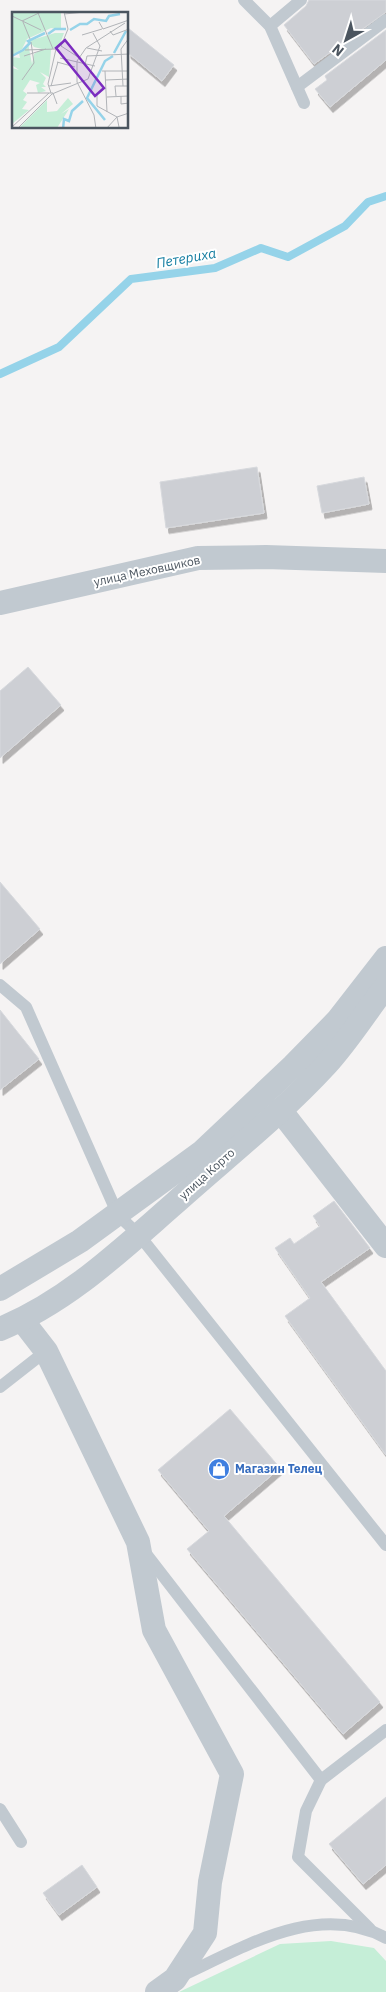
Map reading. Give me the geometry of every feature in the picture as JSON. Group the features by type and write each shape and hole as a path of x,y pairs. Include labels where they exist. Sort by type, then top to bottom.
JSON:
{"street":[{"name":"улица Меховщиков","path":"0,603 198,558 266,557 386,562"},
{"path":"0,1289 34,1270 118,1215 202,1152 294,1066 337,1020 386,958"},
{"name":"улица Корто","path":"0,1329 22,1320 62,1297 139,1235 280,1110 327,1064 386,986"},
{"path":"280,1110 386,1246"},
{"path":"22,1320 46,1351 138,1542 154,1630 232,1774 210,1882 205,1934 166,1986"}],"lane":[{"path":"244,0 270,26 304,103"},
{"path":"270,26 302,0"},
{"path":"297,87 386,20"},
{"path":"1,987 26,1007 118,1215 139,1235 386,1545"},
{"path":"0,1387 46,1351"},
{"path":"138,1542 321,1780"},
{"path":"386,1730 321,1780 306,1811 298,1856 370,1929 386,1938"},
{"path":"0,1808 21,1842"},
{"path":"166,1986 273,1934 318,1924 370,1929"}],"green space":[{"path":"331,1941 374,1948 386,1961 386,1992 179,1992 280,1944"}],"building":[{"path":"309,0 386,0 386,12 314,64 284,25 306,6"},
{"path":"129,29 174,65 162,81 129,54"},
{"path":"386,30 386,60 330,107 315,89 327,80 325,76"},
{"path":"257,467 264,513 166,528 160,482"},
{"path":"364,477 369,504 322,513 317,486"},
{"path":"28,667 61,705 0,758 0,691"},
{"path":"0,882 40,929 0,964"},
{"path":"0,1010 39,1059 0,1090"},
{"path":"334,1201 370,1248 321,1282 386,1371 386,1455 285,1316 310,1298 275,1248 290,1238 294,1244 320,1226 313,1216"},
{"path":"230,1409 280,1468 224,1516 380,1702 343,1734 187,1549 209,1531 158,1470"},
{"path":"386,1797 386,1865 363,1884 329,1844"},
{"path":"82,1865 97,1887 59,1915 43,1893"}],"waterway":[{"name":"Петериха","path":"0,374 59,347 131,279 215,268 261,248 288,257 345,226 368,202 386,196"}],"place":[{"name":"Магазин Телец","path":"219,1469"}]}
